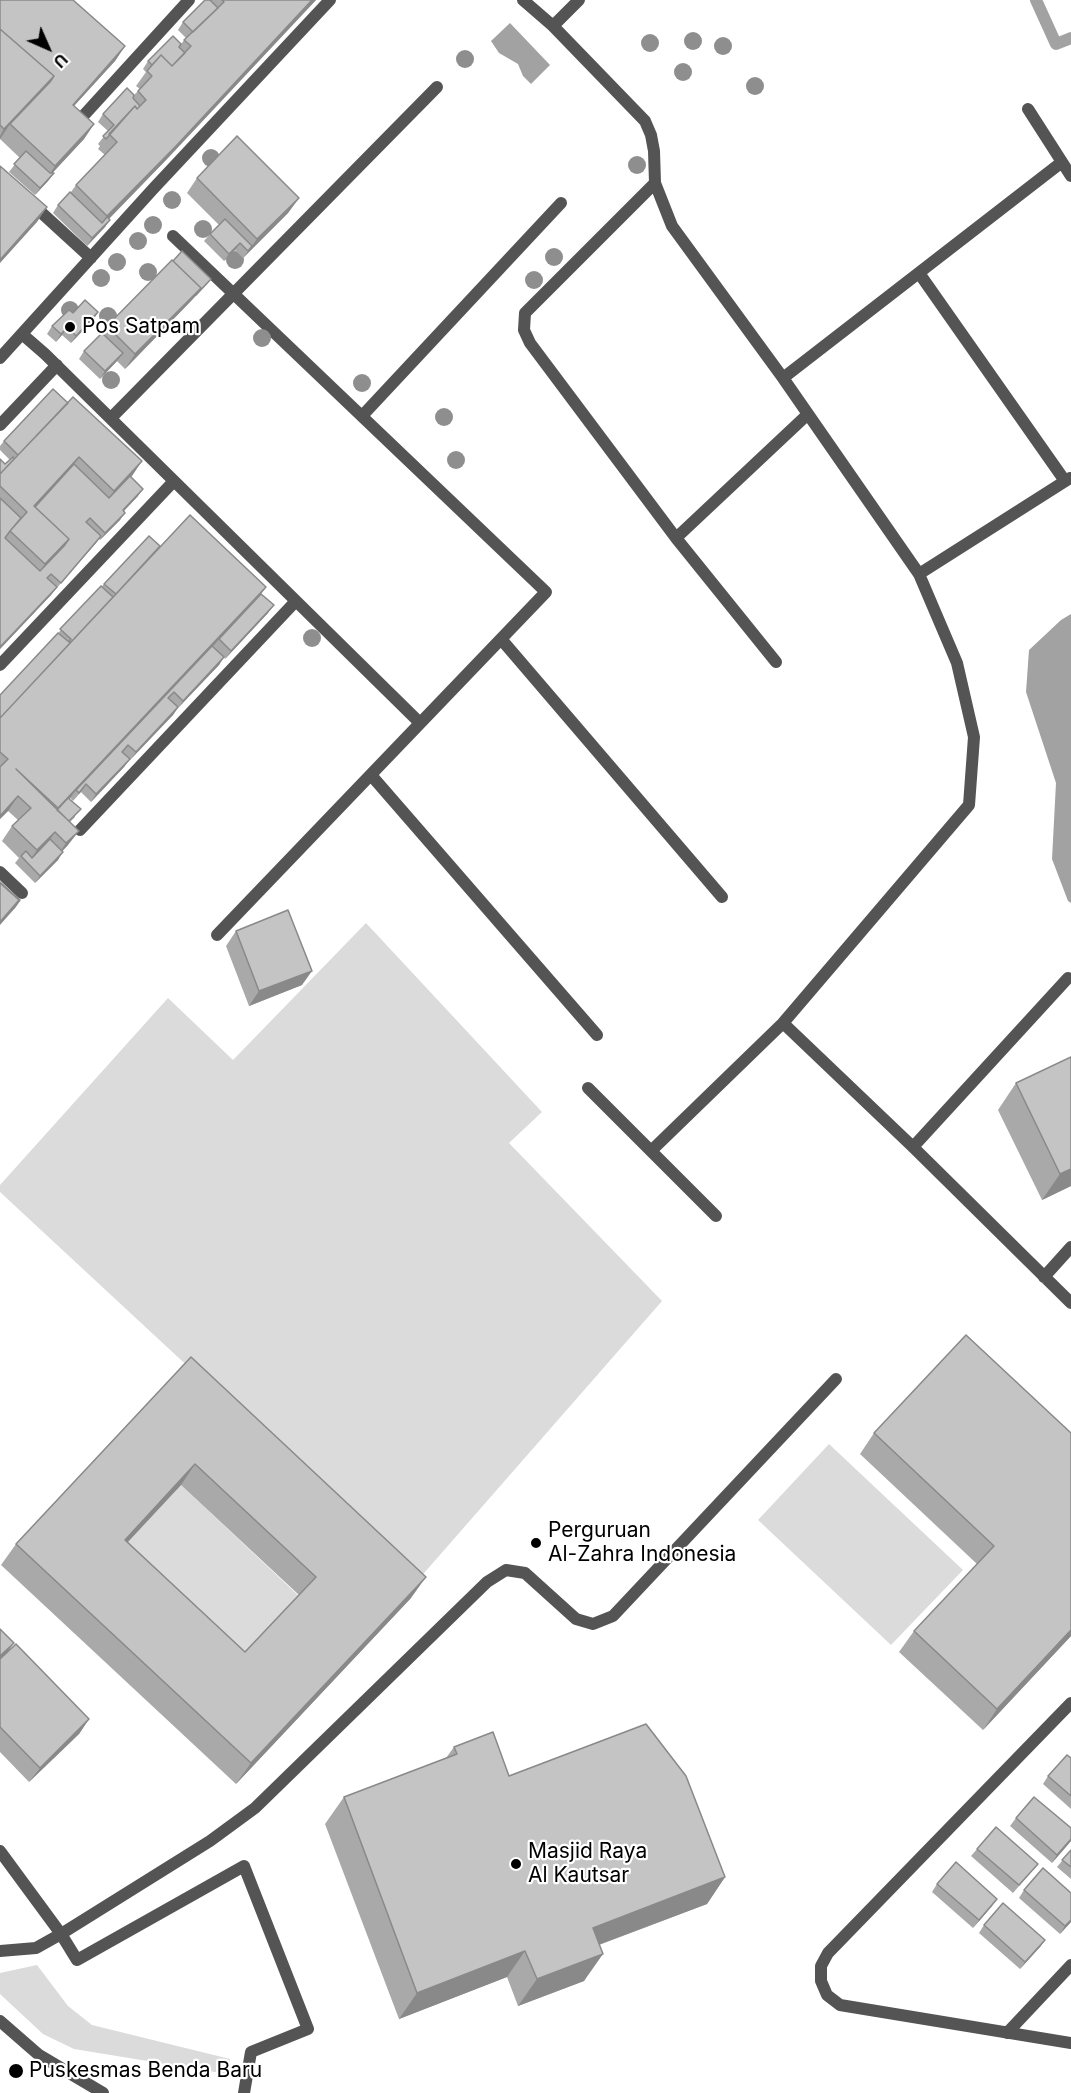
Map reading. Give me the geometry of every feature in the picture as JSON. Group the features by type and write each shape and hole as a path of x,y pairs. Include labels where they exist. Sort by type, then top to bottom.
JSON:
{"street":[{"path":"75,125 133,53 189,0"},
{"path":"0,358 330,0"},
{"path":"523,0 553,26 645,121 654,151 655,183 672,226 783,378 919,574 957,663 974,737 969,805 783,1023 651,1151"},
{"path":"553,26 579,0"},
{"path":"111,418 437,87"},
{"path":"1028,109 1071,176"},
{"path":"783,378 1062,162"},
{"path":"655,183 525,313 524,330 530,343 675,538 776,662"},
{"path":"25,198 91,258"},
{"path":"362,416 561,202"},
{"path":"173,236 546,592 217,935"},
{"path":"919,273 1068,479 919,574"},
{"path":"22,334 57,365 420,723"},
{"path":"0,425 57,365"},
{"path":"675,538 808,414"},
{"path":"0,665 174,481"},
{"path":"80,830 295,602"},
{"path":"501,639 722,897"},
{"path":"371,775 597,1035"},
{"path":"0,872 22,893"},
{"path":"914,1147 1068,978"},
{"path":"783,1023 914,1147 1071,1303"},
{"path":"588,1088 716,1216"},
{"path":"1044,1277 1071,1246"},
{"path":"0,1951 36,1948 61,1934 210,1841 255,1808 487,1582 506,1570 525,1572 576,1619 593,1624 613,1616 836,1379"},
{"path":"1071,1703 828,1953 821,1966 821,1981 827,1995 840,2005 1071,2043"},
{"path":"0,1851 61,1934 77,1960 244,1866 308,2029 251,2052 244,2093"},
{"path":"1007,2033 1071,1965"},
{"path":"0,2021 39,2055 103,2093"}],"shaded area":[{"path":"510,23 550,65 531,84 523,76 518,64 499,53 491,41"},
{"path":"1071,614 1071,903 1068,901 1052,859 1056,783 1026,692 1029,650 1061,620"},
{"path":"366,923 542,1112 509,1143 662,1301 418,1580 0,1192 0,1185 168,998 233,1060"},
{"path":"829,1444 963,1570 891,1645 758,1520"},
{"path":"181,1485 301,1598 231,1673 110,1561"},
{"path":"37,1965 68,2006 92,2025 230,2059 227,2074 74,2049 43,2034 0,1994 0,1973"}],"building":[{"path":"0,0 73,0 125,46 73,105 94,124 55,166 10,124 54,76 0,29"},
{"path":"205,0 210,0 218,8 193,32 183,22"},
{"path":"222,0 312,0 176,146 107,216 76,185 117,142 109,134 135,106 137,109 146,100 138,91 152,76 147,71 161,55 172,66 191,46 184,40 224,2"},
{"path":"0,29 54,76 4,129 0,125"},
{"path":"173,36 181,44 179,47 185,53 172,66 161,55 152,65 148,61"},
{"path":"127,88 140,106 137,109 135,106 106,139 103,136 114,125 103,114"},
{"path":"237,136 299,198 257,239 197,178"},
{"path":"26,151 50,173 54,173 40,188 14,164"},
{"path":"0,166 47,207 0,260"},
{"path":"70,192 102,223 107,217 110,220 92,238 58,205"},
{"path":"225,219 252,246 248,251 240,243 229,254 210,234"},
{"path":"182,251 211,279 196,295 201,288 173,261"},
{"path":"172,260 201,288 135,354 107,326"},
{"name":"Pos Satpam","path":"85,300 98,312 76,336 68,327 61,334 52,326 69,310 73,313"},
{"path":"102,333 123,353 105,371 84,351"},
{"path":"53,389 68,403 18,455 4,441"},
{"path":"73,397 142,461 114,491 79,457 34,506 69,539 45,564 10,531 27,512 0,486 0,474"},
{"path":"13,457 14,459 0,474 0,459 5,464"},
{"path":"74,464 109,498 130,476 143,489 123,510 125,513 105,533 90,518 86,522 101,536 61,583 51,574 47,578 57,587 0,647 0,498 21,518 5,538 40,571 69,539 35,507"},
{"path":"190,515 266,587 58,808 16,769 79,831 66,843 55,832 37,850 12,826 31,808 18,796 0,816 0,767 8,759 0,752 0,718"},
{"path":"149,536 160,546 116,594 104,584"},
{"path":"101,586 113,597 0,718 0,695 58,633 69,642 71,639 60,629"},
{"path":"261,594 274,605 231,651 219,639"},
{"path":"212,646 224,657 183,701 174,692 168,698 178,707 136,752 128,745 122,752 130,759 96,794 86,784 79,793 76,790"},
{"path":"68,798 81,809 69,821 57,810"},
{"path":"50,839 63,852 40,876 21,856 26,851 32,858"},
{"path":"0,883 19,900 0,922"},
{"path":"288,910 312,971 259,991 236,931"},
{"path":"1071,1057 1071,1169 1060,1174 1016,1083"},
{"path":"966,1335 1071,1433 1071,1630 997,1709 914,1631 994,1546 874,1433"},
{"path":"191,1357 426,1577 251,1763 16,1544","holes":["195,1464 316,1577 245,1652 125,1540"]},
{"path":"0,1629 14,1643 0,1656"},
{"path":"16,1644 89,1719 40,1768 0,1727 0,1659"},
{"name":"Masjid Raya Al Kautsar","path":"646,1724 686,1776 725,1877 593,1928 603,1954 537,1979 525,1951 417,1993 344,1797 457,1754 454,1747 493,1732 509,1776"},
{"path":"1067,1755 1071,1758 1071,1796 1048,1776"},
{"path":"1034,1797 1071,1828 1071,1839 1057,1855 1016,1818"},
{"path":"996,1827 1038,1864 1019,1885 977,1849"},
{"path":"1071,1850 1071,1867 1062,1860"},
{"path":"956,1862 997,1899 979,1920 937,1884"},
{"path":"1043,1868 1071,1893 1071,1920 1065,1926 1024,1890"},
{"path":"1003,1903 1045,1940 1025,1962 984,1925"}],"waterway":[{"path":"1036,0 1056,44 1071,38"}],"place":[{"name":"Pos Satpam","path":"70,327"},
{"name":"Perguruan Al-Zahra Indonesia","path":"536,1543"},
{"name":"Masjid Raya Al Kautsar","path":"516,1864"},
{"name":"Puskesmas Benda Baru","path":"16,2071"}]}
